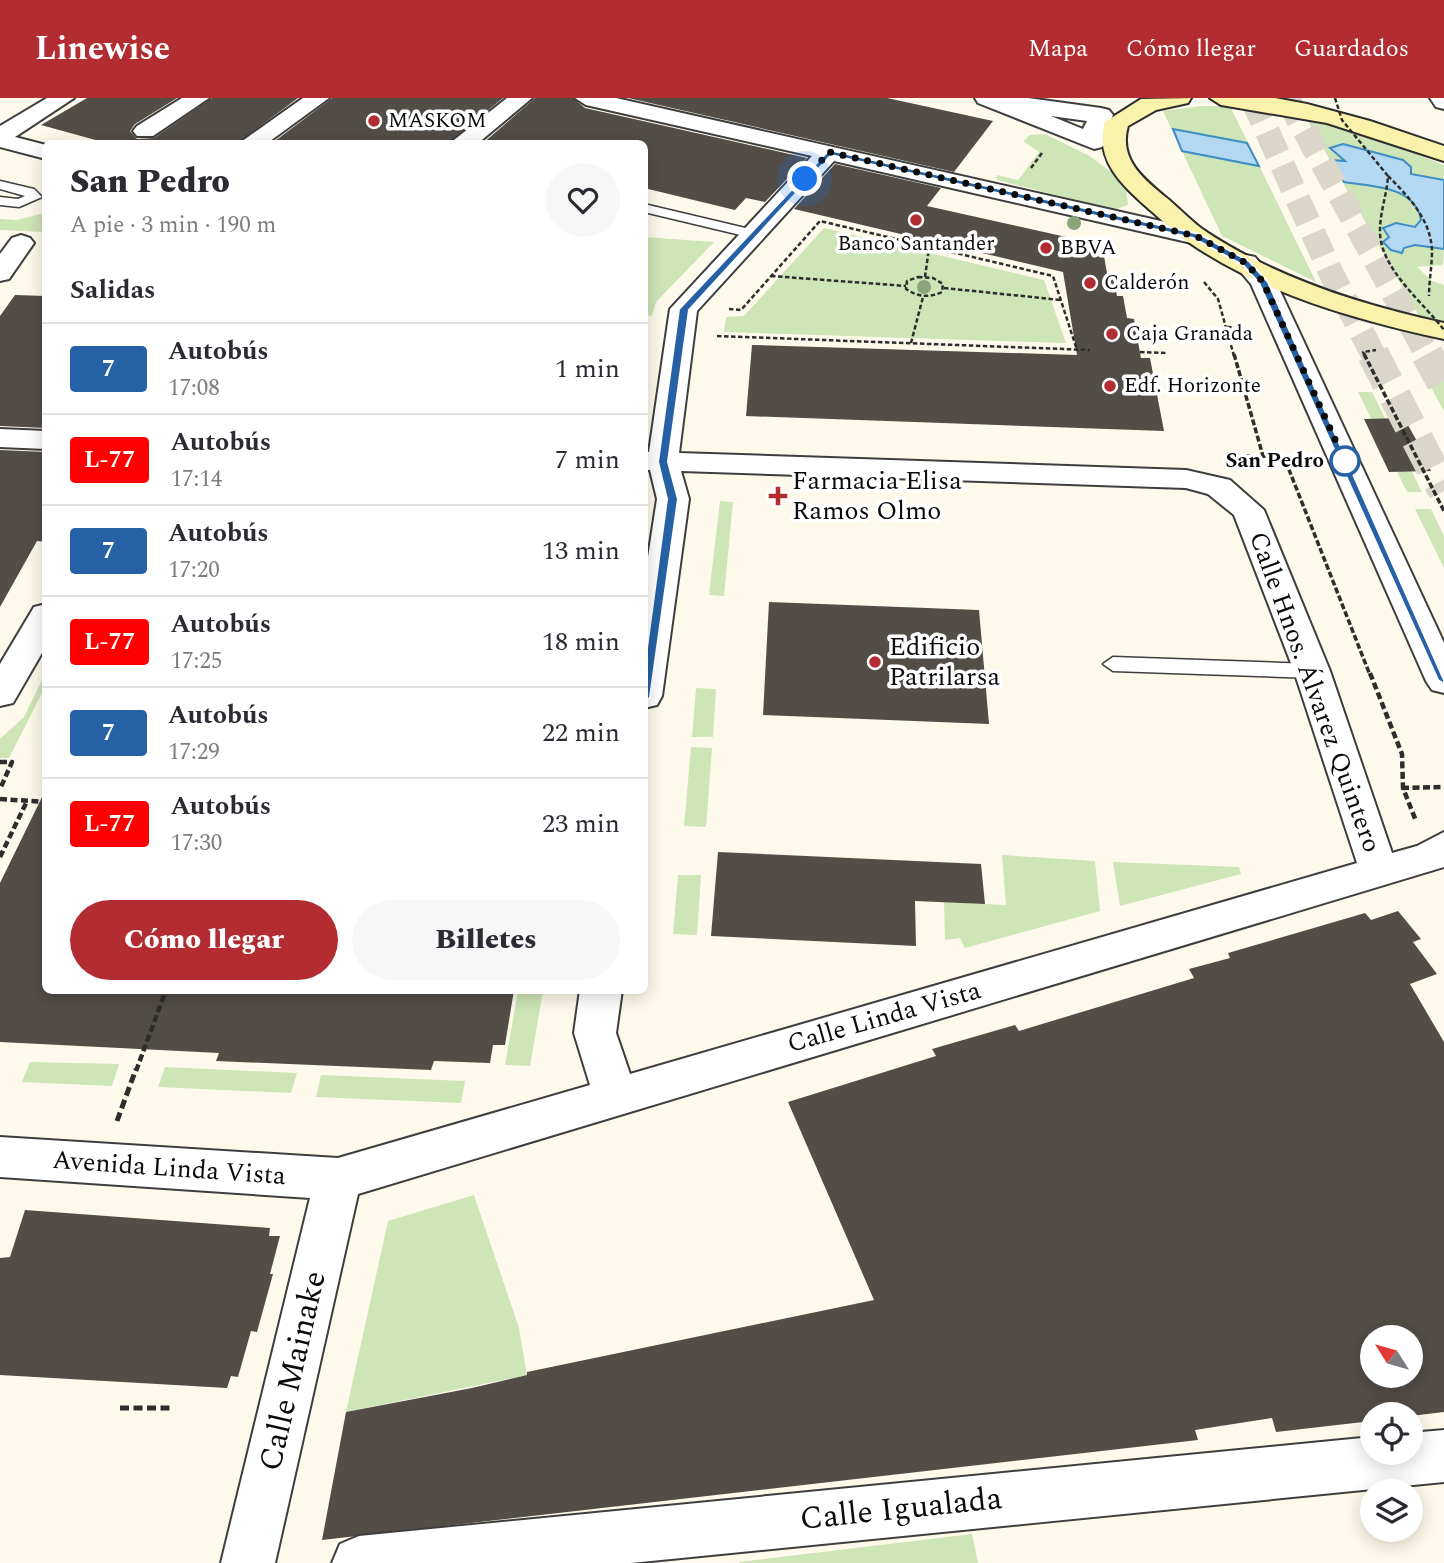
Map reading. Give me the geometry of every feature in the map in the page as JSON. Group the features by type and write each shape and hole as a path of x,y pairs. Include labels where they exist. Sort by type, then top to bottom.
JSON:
{"street":[{"path":"0,138 63,98"},
{"path":"145,131 198,98"},
{"path":"256,140 318,98"},
{"path":"466,140 521,98"},
{"path":"586,98 1196,236"},
{"path":"966,98 1066,136 1118,163 1139,188 1196,236 1246,263 1357,309 1440,324"},
{"path":"986,98 1094,142 1094,133 1101,115 1065,112 993,98"},
{"path":"1118,163 1113,132 1117,122 1136,109 1165,98 1180,98"},
{"path":"1221,98 1278,104 1323,113 1444,154"},
{"path":"1034,99 1093,110 1136,109"},
{"path":"0,138 42,151"},
{"path":"648,641 652,586 673,499 654,462 684,309 829,152"},
{"path":"1108,216 1136,208 1142,199 1139,188"},
{"path":"0,273 21,243"},
{"path":"1246,263 1263,282 1444,681"},
{"path":"0,438 42,440"},
{"name":"Calle Hnos. Álvarez Quintero","path":"654,462 1186,479 1219,487 1248,510 1312,671 1379,871"},
{"path":"0,694 42,622"},
{"name":"Calle Linda Vista","path":"338,1180 1439,854"},
{"path":"600,994 595,1033 616,1096"},
{"name":"Avenida Linda Vista","path":"0,1157 338,1180"},
{"name":"Calle Mainake","path":"247,1563 338,1180"},
{"name":"Calle Igualada","path":"359,1563 1444,1455"}],"lane":[{"path":"0,185 29,192 34,197 19,203 0,201"},
{"path":"648,209 754,234"},
{"path":"1113,664 1312,671"}],"path":[{"path":"1335,98 1342,120 1418,210 1429,231 1433,249 1428,285 1440,324"},
{"path":"1028,172 1044,150 1059,151 1058,145 1066,136"},
{"path":"1388,176 1381,241 1410,290 1440,324"},
{"path":"717,309 741,310 821,221 1053,276 1077,349"},
{"path":"925,276 932,247 930,241"},
{"path":"771,276 905,286"},
{"path":"905,286 912,278 925,276 939,281 944,288 1061,300"},
{"path":"1203,281 1218,299 1263,456"},
{"path":"905,286 910,293 923,297 937,295 944,288"},
{"path":"911,343 923,297"},
{"path":"713,336 1090,350"},
{"path":"1381,349 1363,352 1444,512"},
{"path":"1140,352 1166,353"},
{"path":"1235,456 1284,457 1402,754 1403,788 1439,854"},
{"path":"0,762 12,762 0,789"},
{"path":"0,799 42,803"},
{"path":"0,857 27,801"},
{"path":"101,1164 165,994"},
{"path":"120,1408 172,1408"}],"green space":[{"path":"1230,106 1316,282 1222,236 1163,111"},
{"path":"1306,118 1346,127 1444,165 1444,180 1410,174 1412,170 1408,163 1356,148 1343,157 1347,163 1332,160 1344,182 1379,187 1401,194 1417,209 1421,220 1415,227 1386,225 1383,228 1389,237 1383,242 1402,251 1415,245 1444,249 1443,265 1417,267 1432,281 1444,285 1444,321 1419,316"},
{"path":"1045,134 1088,155 1125,182 1128,205 1114,210 997,180 997,175 1018,180 1039,152 1023,141 1030,135"},
{"path":"42,214 42,232 0,230 0,219 16,220"},
{"path":"824,228 1044,280 1066,343 724,332 726,317 744,316"},
{"path":"648,237 714,242 656,302 652,316 648,316"},
{"path":"1417,362 1444,368 1444,411"},
{"path":"1358,392 1372,392 1422,492 1407,492"},
{"path":"720,501 733,502 724,596 709,595"},
{"path":"1415,509 1431,509 1444,536 1444,568"},
{"path":"42,680 42,693 9,758 0,758 0,739 24,717"},
{"path":"696,688 716,689 713,737 692,737"},
{"path":"691,747 712,748 706,827 684,826"},
{"path":"1002,855 1095,861 1100,911 965,948 960,938 945,940 944,902 1006,905"},
{"path":"1113,862 1239,867 1241,874 1120,906"},
{"path":"678,875 701,875 697,935 673,934"},
{"path":"517,994 542,994 530,1066 505,1065"},
{"path":"30,1062 119,1064 112,1086 22,1082"},
{"path":"165,1067 297,1073 291,1093 158,1087"},
{"path":"321,1075 465,1081 461,1103 316,1097"},
{"path":"474,1195 519,1328 527,1375 346,1412 388,1221"},
{"path":"972,1534 978,1563 739,1563 739,1562"}],"water":[{"path":"1173,129 1247,143 1259,166 1182,151"},
{"path":"1343,144 1403,160 1411,167 1411,174 1444,180 1444,249 1415,245 1404,248 1402,253 1391,250 1383,242 1389,237 1383,228 1396,223 1415,227 1421,220 1417,209 1401,194 1379,187 1344,182 1331,160 1345,161 1330,148"}],"building":[{"path":"87,98 177,98 135,124 130,131 137,139 154,138 212,98 298,98 241,140 95,140 41,125"},
{"name":"MASKOM","path":"332,98 503,98 452,140 276,140"},
{"path":"535,98 573,98 585,108 807,158 765,202 746,198 735,210 648,189 648,140 487,140"},
{"path":"628,98 887,98 993,121 954,172"},
{"path":"835,164 941,188 927,206 1102,245 1107,273 1112,273 1117,296 1123,296 1127,318 1134,319 1141,358 1150,358 1164,431 746,416 752,345 1077,355 1063,272 794,209"},
{"path":"15,295 42,296 42,428 0,426 0,316"},
{"path":"1404,418 1431,471 1389,472 1364,419"},
{"path":"0,450 42,452 42,542 37,541 0,607"},
{"name":"Edificio Patrilarsa","path":"769,602 979,610 989,724 763,715"},
{"path":"42,797 42,994 513,994 505,1045 493,1045 490,1063 434,1061 431,1070 216,1061 219,1053 0,1042 0,883"},
{"path":"718,852 981,864 985,904 915,901 916,946 711,936"},
{"path":"1398,911 1421,939 1413,942 1437,974 1410,984 1444,1042 1444,1412 1423,1414 1423,1402 1360,1402 1360,1422 1276,1432 1272,1418 1195,1430 1198,1440 322,1540 346,1412 472,1388 527,1375 527,1372 874,1300 788,1102 936,1056 932,1049 1015,1025 1019,1031 1194,978 1189,969 1230,958 1228,953 1365,913 1371,920"},
{"path":"25,1210 270,1228 269,1236 280,1236 270,1274 273,1274 257,1332 251,1331 238,1377 231,1376 227,1388 0,1375 0,1258 10,1257"}],"tunnel":[{"path":"1252,98 1332,275 1374,356"},
{"path":"1287,98 1428,356"},
{"path":"1373,354 1444,491"},
{"path":"1427,354 1444,385"}],"bus line":[{"name":"7","path":"648,670 673,499 663,462 684,309 829,152 1196,236 1246,263 1263,282 1444,680"}],"place":[{"name":"MASKOM","path":"374,121"},
{"name":"Banco Santander","path":"916,220"},
{"name":"BBVA","path":"1046,248"},
{"name":"Calderón","path":"1090,283"},
{"name":"Caja Granada","path":"1112,334"},
{"name":"Edf. Horizonte","path":"1110,386"},
{"name":"San Pedro","path":"1345,461"},
{"name":"Farmacia Elisa Ramos Olmo","path":"778,496"},
{"name":"Edificio Patrilarsa","path":"875,662"}],"route":[{"path":"805,179 829,152 1196,236 1246,263 1263,282 1345,461"}]}
